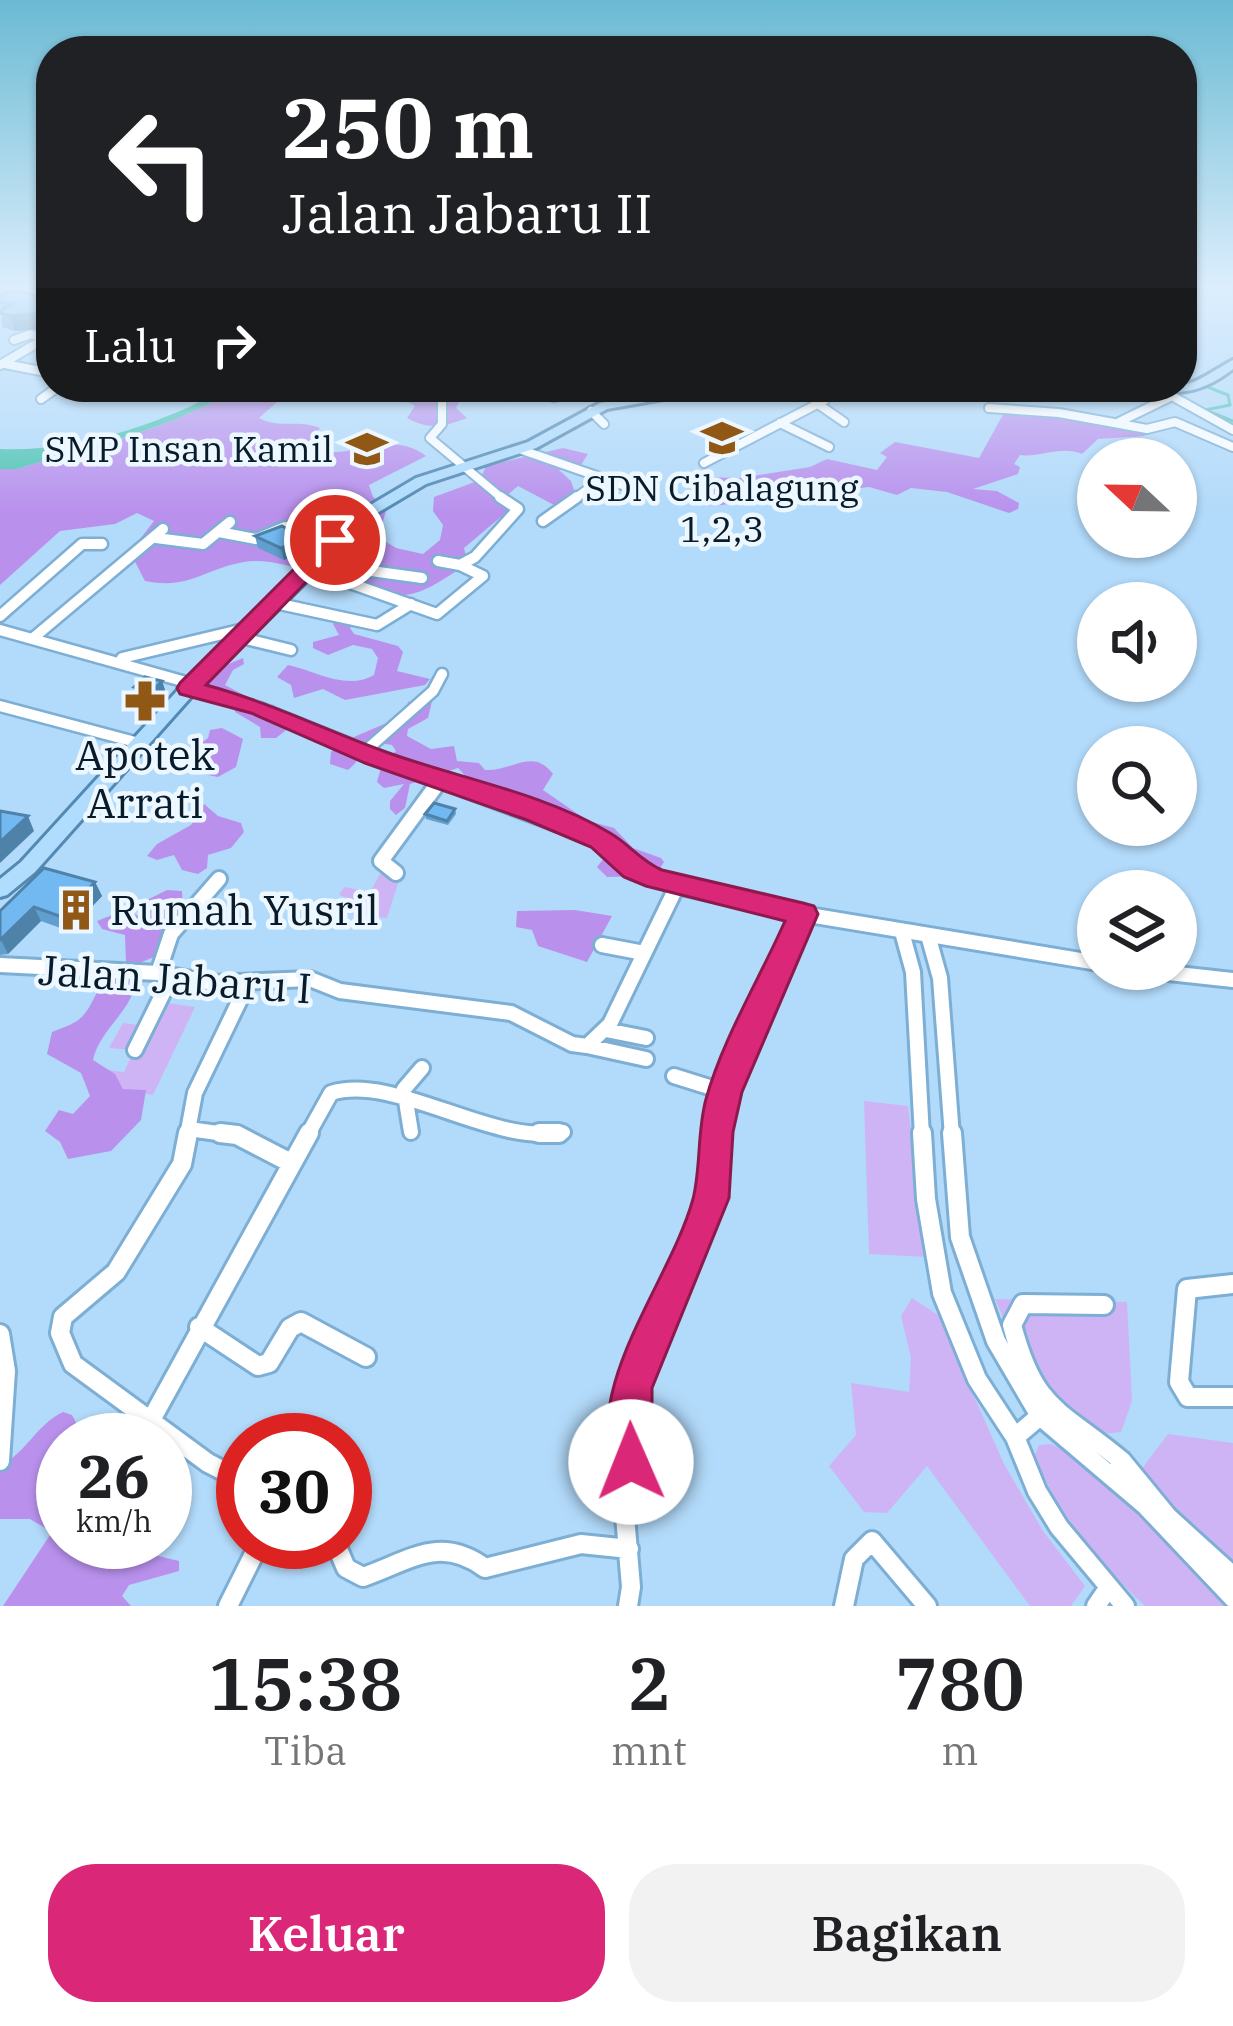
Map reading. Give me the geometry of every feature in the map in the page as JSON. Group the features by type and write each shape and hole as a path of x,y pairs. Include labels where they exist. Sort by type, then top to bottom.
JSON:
{"main road":[{"path":"1197,387 1233,363"},
{"path":"0,890 28,868 191,686 341,534 394,495 461,466 522,450 591,411 635,402"}],"street":[{"path":"1,364 36,370"},
{"path":"442,402 442,424 430,438 518,509 475,556 460,565"},
{"path":"704,464 821,402"},
{"path":"1117,423 1156,402"},
{"path":"1187,402 1233,430"},
{"path":"818,404 844,422"},
{"path":"988,408 1147,429 1175,422 1233,447"},
{"path":"591,411 604,424"},
{"path":"780,422 829,446"},
{"path":"522,450 634,489"},
{"path":"543,521 603,478"},
{"path":"32,639 159,533 203,544 230,522"},
{"path":"219,532 256,539 274,526 284,526 314,562 443,613 483,576 438,561"},
{"path":"341,534 365,541"},
{"path":"0,616 82,544 101,544"},
{"path":"314,562 422,578"},
{"path":"275,603 374,626 412,604"},
{"path":"0,630 115,659 277,714 363,753 601,840 634,869 677,886 803,914 1077,960"},
{"path":"115,659 145,657 204,636 247,632 291,650"},
{"path":"363,753 434,691 442,674"},
{"path":"2,709 139,742"},
{"path":"396,873 381,861 441,779"},
{"path":"135,1050 165,975 172,934 219,879"},
{"path":"587,1046 606,1030 677,886"},
{"path":"628,1606 623,1513 633,1454 630,1397 711,1198 716,1132 725,1092 803,914"},
{"path":"902,932 913,972 926,1199 935,1268 977,1379 1015,1437 1037,1491 1059,1527 1125,1606"},
{"path":"928,935 940,979 960,1237 996,1341 1040,1416 1118,1469 1233,1576"},
{"path":"602,945 644,953"},
{"name":"Jalan Jabaru I","path":"0,964 248,983 310,979 340,991 511,1013 587,1046 646,1059"},
{"path":"1197,976 1233,980"},
{"path":"145,1413 73,1364 65,1350 62,1320 116,1272 182,1164 195,1093 248,983"},
{"path":"606,1030 646,1038"},
{"path":"411,1132 406,1084 422,1068"},
{"path":"674,1076 725,1092"},
{"path":"155,1413 289,1162 324,1102 339,1088 353,1086 549,1135 563,1132"},
{"path":"190,1129 237,1135 289,1162"},
{"path":"1233,1284 1187,1289 1179,1382 1188,1397 1233,1397"},
{"path":"1104,1305 1023,1304 1012,1325 1023,1367 1055,1415 1085,1430 1233,1598"},
{"path":"199,1328 258,1366 269,1363 290,1328 301,1322 366,1357"},
{"path":"0,1334 6,1371 0,1461"},
{"path":"1015,1437 1040,1416"},
{"path":"844,1606 854,1559 860,1547 872,1540 927,1606"},
{"path":"349,1569 372,1578 436,1550 462,1552 479,1567 492,1568 581,1544 628,1549"},
{"path":"228,1606 246,1569"},
{"path":"1096,1606 1109,1587"}],"shaded area":[{"path":"198,402 213,402 131,435 17,469 0,469 0,449 87,441"},
{"path":"213,402 277,402 259,418 320,428 313,439 315,451 386,445 413,448 426,456 369,485 373,497 387,508 378,537 396,548 423,554 440,540 443,525 433,511 434,497 480,480 486,466 563,448 588,454 581,465 559,470 575,493 554,505 518,486 505,497 509,510 464,548 468,564 427,589 409,594 383,592 261,561 230,565 173,583 145,581 130,552 154,521 137,513 115,524 60,531 0,585 0,469 17,469"},
{"path":"407,402 459,402 456,408 467,418 430,426 407,418 415,406"},
{"path":"1005,411 1141,430 1145,436 1077,438 1077,453 1020,455 1014,464 1020,467 1018,474 973,489 997,491 1019,503 1009,513 947,492 911,488 897,495 869,487 837,491 814,485 813,478 721,505 689,500 701,477 739,478 810,467 827,459 877,470 887,457 880,453 895,442 979,458"},
{"path":"337,619 355,622 350,628 354,634 398,646 403,652 397,671 430,679 425,685 345,700 323,689 294,698 291,685 277,677 288,665 342,680 374,675 378,658 372,649 353,645 328,655 313,648 313,642 339,635 333,624"},
{"path":"243,658 244,664 233,670 225,685 259,703 275,705 269,718 290,727 276,738 261,738 260,727 235,712 235,703 207,691 205,684 214,670"},
{"path":"432,701 428,718 408,729 407,736 431,749 454,746 457,761 479,763 485,770 538,762 553,774 543,790 588,821 614,828 633,848 661,858 664,862 655,876 607,877 597,867 604,858 623,855 616,843 553,819 530,801 507,802 472,783 458,768 410,784 405,808 396,815 390,801 404,784 384,788 377,782 382,764 396,751 392,745 371,747 348,770 330,764 331,752 340,745 405,714 408,702"},
{"path":"222,728 243,739 236,767 218,777 193,772 189,766 198,756 195,748 210,730"},
{"path":"204,804 218,816 241,823 244,832 231,848 208,855 207,868 198,874 182,870 174,855 157,860 147,856 157,844 191,825"},
{"path":"384,867 399,880 387,918 345,913 352,899 339,895 344,887 370,892"},
{"path":"167,890 182,891 183,909 204,911 206,920 189,927 180,921 161,954 135,965 134,991 93,1060 115,1074 123,1089 146,1090 141,1120 111,1151 68,1159 60,1142 45,1131 59,1110 73,1114 90,1096 81,1073 47,1054 52,1032 81,1018 103,983 126,963 125,935 102,929 97,921 125,910 141,917 150,909 147,900"},
{"path":"575,910 612,916 587,962 538,946 532,930 516,927 517,911"},
{"path":"161,1002 195,1007 153,1095 91,1084 98,1069 124,1072 134,1050 109,1048 123,1023 147,1026"},
{"path":"864,1101 908,1106 927,1257 869,1254"},
{"path":"912,1298 938,1315 1004,1464 1043,1531 1085,1586 1071,1606 1030,1606 927,1466 887,1513 864,1512 829,1466 856,1435 851,1383 909,1392 911,1358 901,1316"},
{"path":"995,1299 1127,1302 1132,1401 1121,1432 1092,1435 1023,1363"},
{"path":"36,1434 36,1523 0,1519 0,1466"},
{"path":"1168,1434 1233,1443 1233,1575 1137,1475"},
{"path":"1051,1444 1119,1494 1224,1606 1145,1606 1096,1555 1054,1496 1035,1455 1039,1445"},
{"path":"36,1556 36,1569 179,1569 129,1585 122,1596 131,1606 3,1606"}],"building":[{"path":"316,509 332,513 318,525 303,519"},
{"path":"282,526 303,538 281,548 255,536"},
{"path":"145,677 162,681 151,692 134,687"},
{"path":"434,803 455,809 447,821 425,814"},
{"path":"0,811 28,816 0,842"},
{"path":"44,868 95,882 62,917 34,907 0,940 0,911"}],"waterway":[{"path":"1197,383 1228,395 1230,405 1205,410 1233,421"}],"place":[{"name":"SDN Cibalagung 1,2,3","path":"722,438"},
{"name":"SMP Insan Kamil","path":"367,449"},
{"name":"Apotek Arrati","path":"145,701"},
{"name":"Rumah Yusril","path":"76,910"}],"route":[{"path":"335,540 189,688 260,708 355,750 537,813 601,840 634,869 656,879 803,914 725,1092 716,1132 711,1198 632,1388 631,1462"}]}
